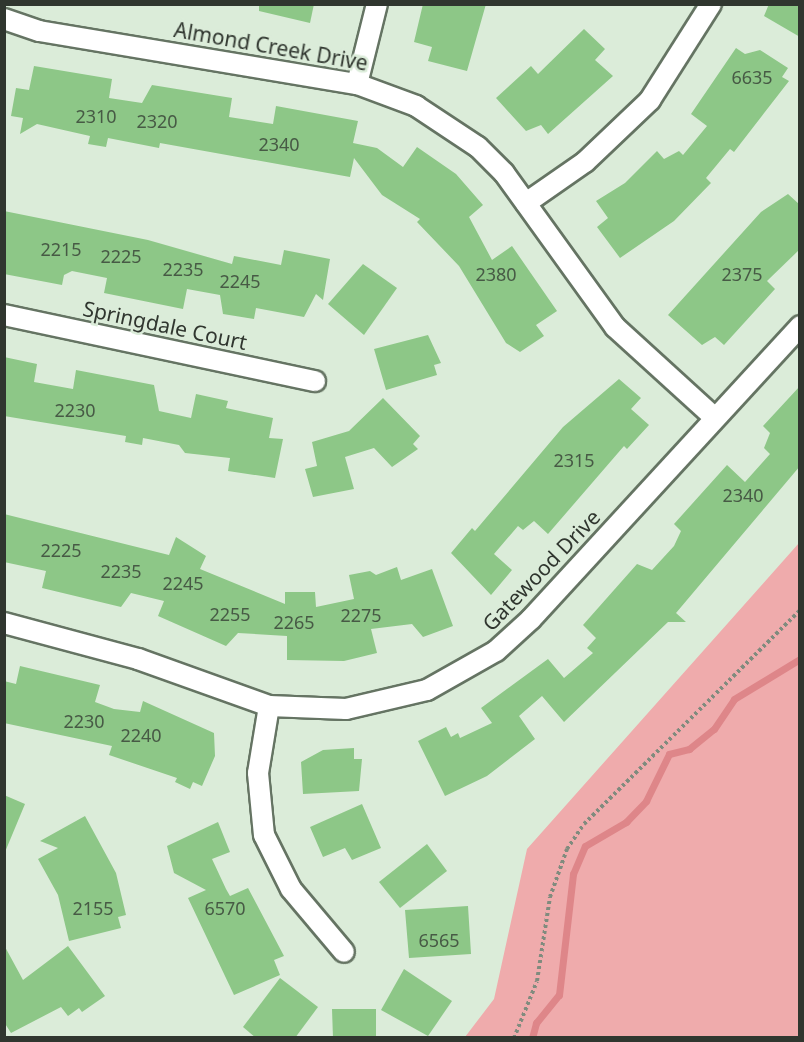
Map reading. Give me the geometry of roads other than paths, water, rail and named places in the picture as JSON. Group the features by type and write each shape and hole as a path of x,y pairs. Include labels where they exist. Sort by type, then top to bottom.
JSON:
{"street":[{"path":"357,84 377,4"},
{"path":"526,202 585,162 650,100 711,4"},
{"name":"Almond Creek Drive","path":"4,19 39,31 357,84 447,124 478,147 526,202 615,327 715,418"},
{"name":"Springdale Court","path":"4,315 315,381"},
{"name":"Gatewood Drive","path":"4,623 138,659 269,706 346,710 387,703 463,673 531,619 800,326"},
{"path":"269,706 258,773 264,835 291,889 344,952"}],"waterway":[{"path":"532,1038 536,1023 559,995 573,874 585,846 626,822 646,801 669,754 689,749 714,729 734,699 800,659"}]}
